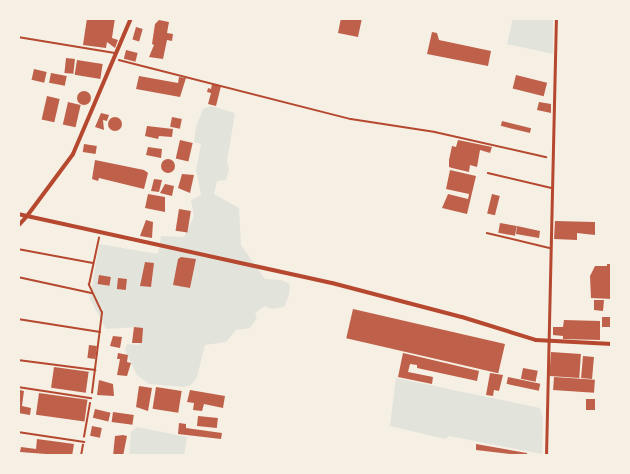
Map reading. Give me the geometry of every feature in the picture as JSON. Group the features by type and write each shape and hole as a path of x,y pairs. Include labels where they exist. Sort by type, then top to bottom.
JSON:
{"street":[{"path":"18,226 73,154 131,18"},
{"path":"546,456 556,18"},
{"path":"18,214 332,283 462,316 548,342 612,344"}],"lane":[{"path":"18,37 118,53"},
{"path":"488,173 552,188"},
{"path":"487,233 551,248"},
{"path":"18,387 91,398"},
{"path":"18,432 84,442"}],"path":[{"path":"115,59 234,87 351,119 435,132 553,159"},
{"path":"18,319 101,332 102,313 89,285 100,232"},
{"path":"18,249 94,263"},
{"path":"18,277 93,293"},
{"path":"18,360 96,371"}],"shaded area":[{"path":"513,18 553,18 553,54 507,44"},
{"path":"211,106 235,113 227,161 229,169 226,180 217,181 214,194 239,208 241,245 265,279 281,280 290,284 289,295 284,307 272,309 265,306 255,313 257,318 250,328 236,330 226,342 205,345 197,377 191,385 184,387 149,384 137,375 125,351 127,344 138,345 143,336 138,327 106,329 90,299 99,244 158,254 161,236 184,237 194,216 191,200 201,195 196,170 201,144 194,142 196,127 203,109"},
{"path":"396,378 540,408 543,419 542,454 449,436 445,439 390,426"},
{"path":"137,427 187,437 184,456 129,456 131,432"}],"building":[{"path":"87,18 115,18 112,38 118,40 115,48 107,42 106,48 83,45"},
{"path":"341,18 362,18 358,37 338,33"},
{"path":"159,20 169,22 167,33 173,34 172,41 167,40 163,59 149,57 154,45 152,44 155,24"},
{"path":"136,27 143,29 139,41 132,39"},
{"path":"432,32 437,33 439,40 491,51 488,66 427,54"},
{"path":"126,50 138,53 135,62 124,59"},
{"path":"66,58 75,59 73,74 64,73"},
{"path":"77,60 103,64 100,79 75,75"},
{"path":"34,69 47,72 44,83 32,80"},
{"path":"51,73 67,76 65,86 49,83"},
{"path":"516,75 547,83 544,96 513,89"},
{"path":"139,76 178,83 179,77 186,78 180,97 136,89"},
{"path":"212,84 221,86 216,106 208,104 211,93 207,92 208,88 211,89"},
{"path":"84,91 89,93 91,98 89,103 84,105 79,103 77,98 79,93"},
{"path":"47,96 60,99 54,122 42,119"},
{"path":"68,102 81,105 75,127 63,124"},
{"path":"539,102 551,104 551,113 537,110"},
{"path":"101,113 109,115 107,121 103,120 104,130 95,127"},
{"path":"115,117 120,119 122,124 120,129 115,131 110,129 108,124 110,119"},
{"path":"172,117 182,119 180,129 170,127"},
{"path":"502,121 531,128 530,133 501,126"},
{"path":"147,126 173,129 172,137 159,136 158,139 145,136"},
{"path":"180,140 193,143 188,161 176,159"},
{"path":"458,140 492,147 490,153 480,150 477,167 470,165 469,172 449,167 452,146 456,147"},
{"path":"84,144 97,146 96,154 83,152"},
{"path":"148,147 162,149 161,158 146,155"},
{"path":"165,159 171,159 175,166 171,173 165,173 161,169 161,163"},
{"path":"95,160 144,170 148,173 144,189 99,178 98,181 92,179"},
{"path":"450,170 476,176 467,214 442,208 448,194 468,199 469,194 446,189"},
{"path":"182,174 194,175 190,193 178,188"},
{"path":"154,179 162,180 159,192 151,191"},
{"path":"165,184 174,186 172,196 160,193"},
{"path":"148,194 165,197 165,212 145,208"},
{"path":"492,194 500,196 495,215 487,213"},
{"path":"179,209 191,211 187,233 176,231"},
{"path":"146,220 153,222 152,238 140,236"},
{"path":"555,221 595,222 595,235 577,233 577,240 554,239"},
{"path":"500,223 517,226 515,236 498,233"},
{"path":"517,226 540,231 539,238 516,234"},
{"path":"181,257 196,259 190,288 173,285 178,259"},
{"path":"145,262 154,263 151,287 140,286"},
{"path":"607,264 612,264 612,299 591,298 590,276 595,266 607,266"},
{"path":"99,275 111,277 109,286 98,284"},
{"path":"118,278 127,279 126,290 117,289"},
{"path":"594,300 604,300 603,311 594,310"},
{"path":"353,309 505,344 498,373 346,338"},
{"path":"602,317 612,317 612,327 602,327"},
{"path":"564,320 600,321 600,340 563,339 563,336 553,335 553,327 563,327"},
{"path":"134,327 143,328 142,343 132,343"},
{"path":"113,336 122,337 120,348 110,346"},
{"path":"89,345 97,346 95,359 87,358"},
{"path":"551,352 581,354 579,378 549,376"},
{"path":"118,353 128,355 127,362 131,363 127,376 117,375 120,359 117,359"},
{"path":"403,353 479,371 477,381 417,368 417,365 410,364 408,372 433,377 432,384 398,377"},
{"path":"583,356 594,357 592,379 581,378"},
{"path":"54,367 89,372 86,393 51,388"},
{"path":"523,368 538,371 536,382 521,379"},
{"path":"490,373 503,375 499,391 494,390 493,396 486,395"},
{"path":"508,377 540,384 539,391 507,384"},
{"path":"554,377 595,380 594,393 553,390"},
{"path":"99,380 113,384 114,396 97,395"},
{"path":"139,386 152,388 148,411 136,407"},
{"path":"156,387 182,391 178,413 153,409"},
{"path":"20,390 24,391 22,406 31,408 30,415 18,413"},
{"path":"190,390 225,396 223,408 204,404 202,411 193,410 194,403 187,402"},
{"path":"39,393 88,400 84,422 36,415"},
{"path":"586,399 595,399 595,410 586,410"},
{"path":"95,409 111,413 108,422 93,418"},
{"path":"113,412 134,415 132,425 112,422"},
{"path":"198,416 218,418 217,428 197,426"},
{"path":"179,423 186,424 186,428 222,433 221,439 178,434"},
{"path":"92,426 102,428 100,438 90,436"},
{"path":"115,436 127,436 123,456 113,456"},
{"path":"37,439 74,444 72,456 20,452 21,447 36,449"},
{"path":"476,444 527,453 527,456 476,450"}]}
